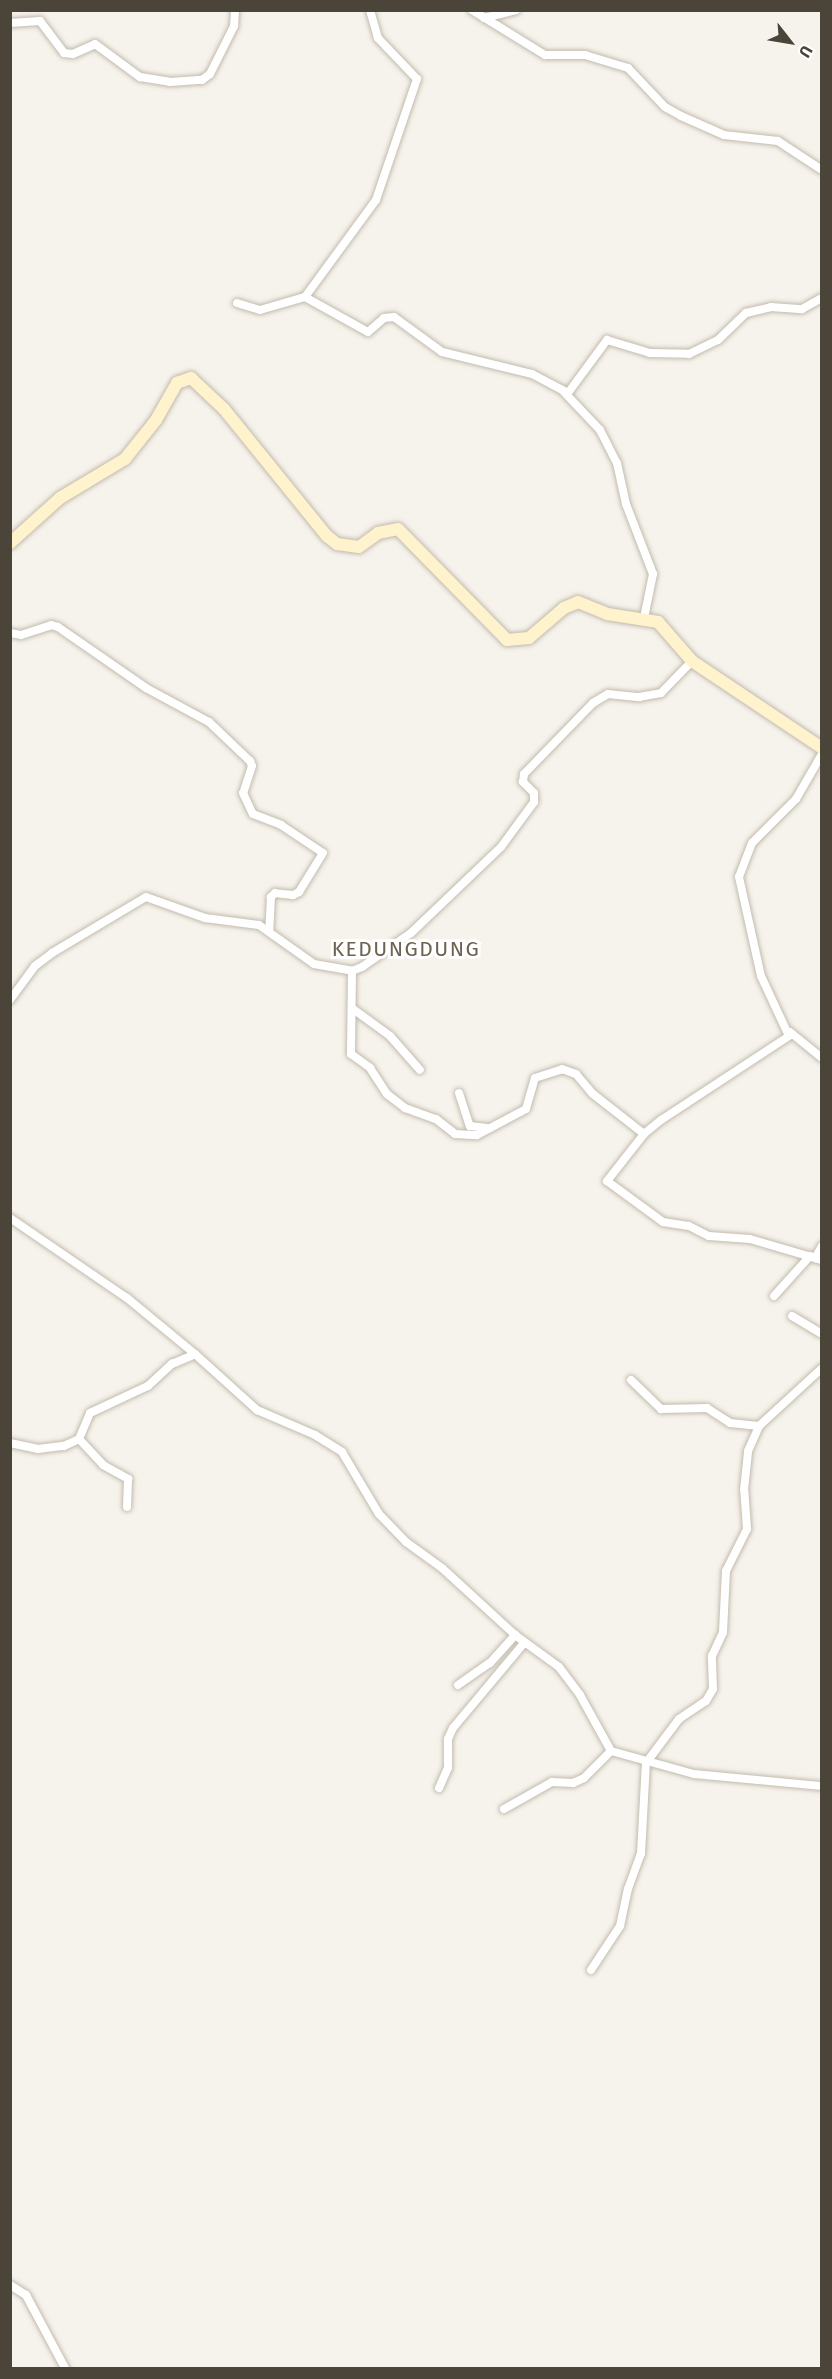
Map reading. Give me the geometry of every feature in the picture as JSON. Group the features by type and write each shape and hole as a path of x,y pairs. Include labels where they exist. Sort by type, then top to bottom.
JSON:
{"street":[{"path":"10,23 40,21 64,53 73,54 95,44 140,77 170,82 202,80 210,74 234,26 235,10"},
{"path":"237,303 260,310 305,297 376,200 417,79 378,38 370,10"},
{"path":"472,10 545,55 585,55 628,68 664,107 681,116 724,135 778,141 822,170"},
{"path":"484,18 516,10"},
{"path":"305,297 363,331 373,330 384,318 394,317 442,352 532,374 564,392 600,430 617,464 626,504 653,574 644,618"},
{"path":"564,392 574,390 607,340 650,353 688,354 718,340 746,313 771,307 802,309 822,298"},
{"path":"10,543 60,498 125,459 151,428 177,383 187,377 196,381 224,409 327,536 349,549 359,548 389,529 406,534 507,640 529,638 564,608 578,602 607,614 644,618 666,629 692,661 822,748"},
{"path":"10,633 21,635 51,625 58,627 146,688 209,722 250,761 252,766 243,792 254,814 281,825 323,853 299,892 293,895 275,893 271,897 269,931"},
{"path":"10,1000 35,966 104,920 146,897 205,918 258,925 269,931 303,959 352,970 411,933 501,847 534,802 534,793 523,782 524,774 593,703 608,694 639,697 661,693 692,661"},
{"path":"822,754 800,794 752,843 739,877 761,976 790,1032 822,1058"},
{"path":"352,970 351,1054 370,1068 387,1094 405,1108 436,1119 461,1136 477,1135 526,1109 532,1083 539,1076 562,1069 576,1074 593,1094 644,1134"},
{"path":"353,1009 390,1036 420,1070"},
{"path":"790,1032 787,1038 713,1082 644,1134 608,1178 610,1186 663,1222 815,1258"},
{"path":"459,1093 470,1126 493,1127"},
{"path":"10,1218 128,1298 257,1410 315,1435 342,1452 373,1505 406,1542 442,1568 524,1643 544,1655 570,1680 610,1751 646,1763 694,1774 822,1786"},
{"path":"774,1296 815,1258 822,1246"},
{"path":"792,1316 822,1334"},
{"path":"10,1443 38,1449 64,1446 78,1439 90,1413 148,1386 172,1364 195,1354"},
{"path":"591,1970 620,1926 630,1881 641,1854 646,1763 680,1719 706,1701 713,1689 712,1656 723,1632 726,1571 747,1529 746,1463 759,1426 822,1368"},
{"path":"631,1380 661,1409 707,1408 730,1423 759,1426"},
{"path":"78,1439 103,1465 128,1479 127,1508"},
{"path":"458,1685 490,1663 515,1635"},
{"path":"439,1788 448,1768 448,1739 453,1728 524,1643"},
{"path":"504,1809 552,1782 573,1783 584,1778 610,1751"},
{"path":"10,2285 26,2295 65,2368"}],"district":[{"name":"KEDUNGDUNG","path":"406,949"}]}
